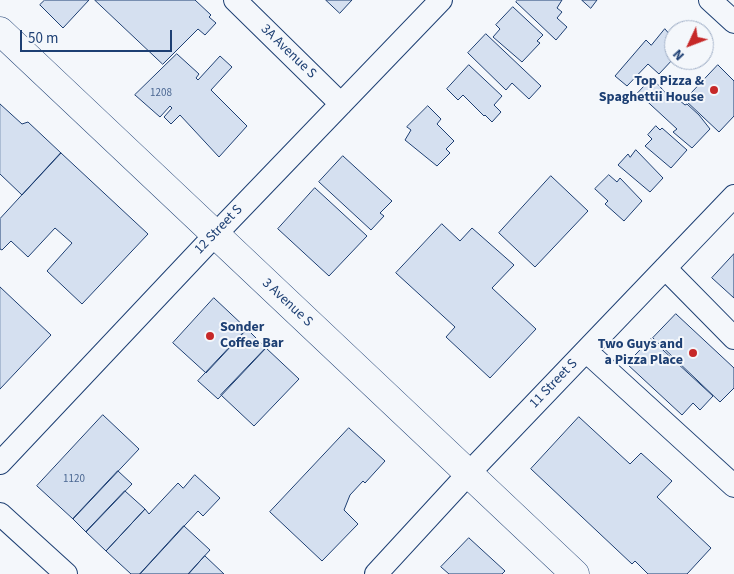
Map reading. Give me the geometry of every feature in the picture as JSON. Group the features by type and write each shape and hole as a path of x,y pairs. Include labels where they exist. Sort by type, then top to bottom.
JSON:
{"main road":[{"name":"3 Avenue S","path":"0,31 575,574"}],"street":[{"name":"3A Avenue S","path":"235,0 341,104"},
{"name":"12 Street S","path":"0,463 215,234 441,0"},
{"path":"710,0 734,22"},
{"name":"11 Street S","path":"376,574 469,473 734,196"},
{"path":"665,268 734,338"},
{"path":"586,351 734,486"},
{"path":"0,514 66,574"}],"building":[{"path":"45,0 89,0 63,28 40,5"},
{"path":"95,0 195,0 211,15 209,17 216,23 205,35 198,29 163,64"},
{"path":"326,0 352,0 340,13"},
{"path":"518,0 562,0 557,8 562,12 557,18 567,27 556,40 516,2"},
{"path":"582,0 597,0 591,8"},
{"path":"513,7 543,35 537,41 540,43 522,62 493,37 500,29 496,25"},
{"path":"664,30 664,69 659,74 648,64 627,86 615,76 646,40 651,45"},
{"path":"486,34 541,86 529,99 512,83 506,90 468,53"},
{"path":"177,54 199,74 196,78 198,80 220,56 232,67 211,90 247,126 219,157 180,115 171,124 164,117 172,108 170,106 160,117 135,95"},
{"path":"469,65 502,96 494,105 501,112 492,122 463,95 458,100 447,89"},
{"name":"Top Pizza & Spaghettii House","path":"718,65 734,81 734,116 719,132 685,100"},
{"path":"652,78 674,102 679,100 685,105 687,104 710,129 692,148 673,132 677,129 638,93"},
{"path":"0,104 22,124 28,122 61,153 22,195 0,174"},
{"path":"428,106 441,119 437,124 454,141 446,149 450,153 437,166 405,140 411,130 407,127"},
{"path":"656,126 660,130 662,128 687,150 671,168 645,146 652,139 648,135"},
{"path":"636,150 663,178 650,192 618,165 628,154 630,157"},
{"path":"61,153 148,234 82,304 47,271 72,243 55,228 28,257 11,241 2,250 0,249 0,219"},
{"path":"343,156 392,201 380,213 384,216 371,230 319,182"},
{"path":"609,175 617,182 620,178 642,201 624,221 605,204 608,201 595,189"},
{"path":"551,176 588,211 535,267 499,233"},
{"path":"315,188 367,236 329,276 278,229"},
{"path":"442,224 460,241 472,228 514,265 492,288 536,329 490,378 446,337 455,327 396,273"},
{"path":"734,254 734,298 712,278"},
{"path":"0,287 51,335 0,389"},
{"name":"Sonder Coffee Bar","path":"214,298 247,329 206,373 173,343"},
{"name":"Two Guys and a Pizza Place","path":"676,314 734,368 734,388 720,402 653,338"},
{"path":"247,329 266,348 218,399 198,381"},
{"path":"651,339 713,396 700,410 693,403 682,415 627,364"},
{"path":"266,348 299,379 254,426 221,395"},
{"path":"103,415 139,449 73,519 37,486"},
{"path":"579,417 630,464 641,453 672,481 657,497 711,548 687,574 648,574 635,561 632,564 531,469"},
{"path":"349,428 385,461 365,483 363,481 350,495 344,510 358,524 322,561 270,512"},
{"path":"118,471 132,484 86,532 73,519"},
{"path":"195,475 220,498 203,516 198,511 140,574 131,574 106,551 145,509 149,514 178,483 183,488"},
{"path":"125,491 145,509 106,551 86,532"},
{"path":"184,526 210,550 188,574 140,574"},
{"path":"469,538 505,571 502,574 449,574 441,567"},
{"path":"205,556 224,574 189,574"}],"place":[{"name":"Top Pizza & Spaghettii House","path":"714,90"},
{"name":"Sonder Coffee Bar","path":"210,336"},
{"name":"Two Guys and a Pizza Place","path":"693,353"}]}
